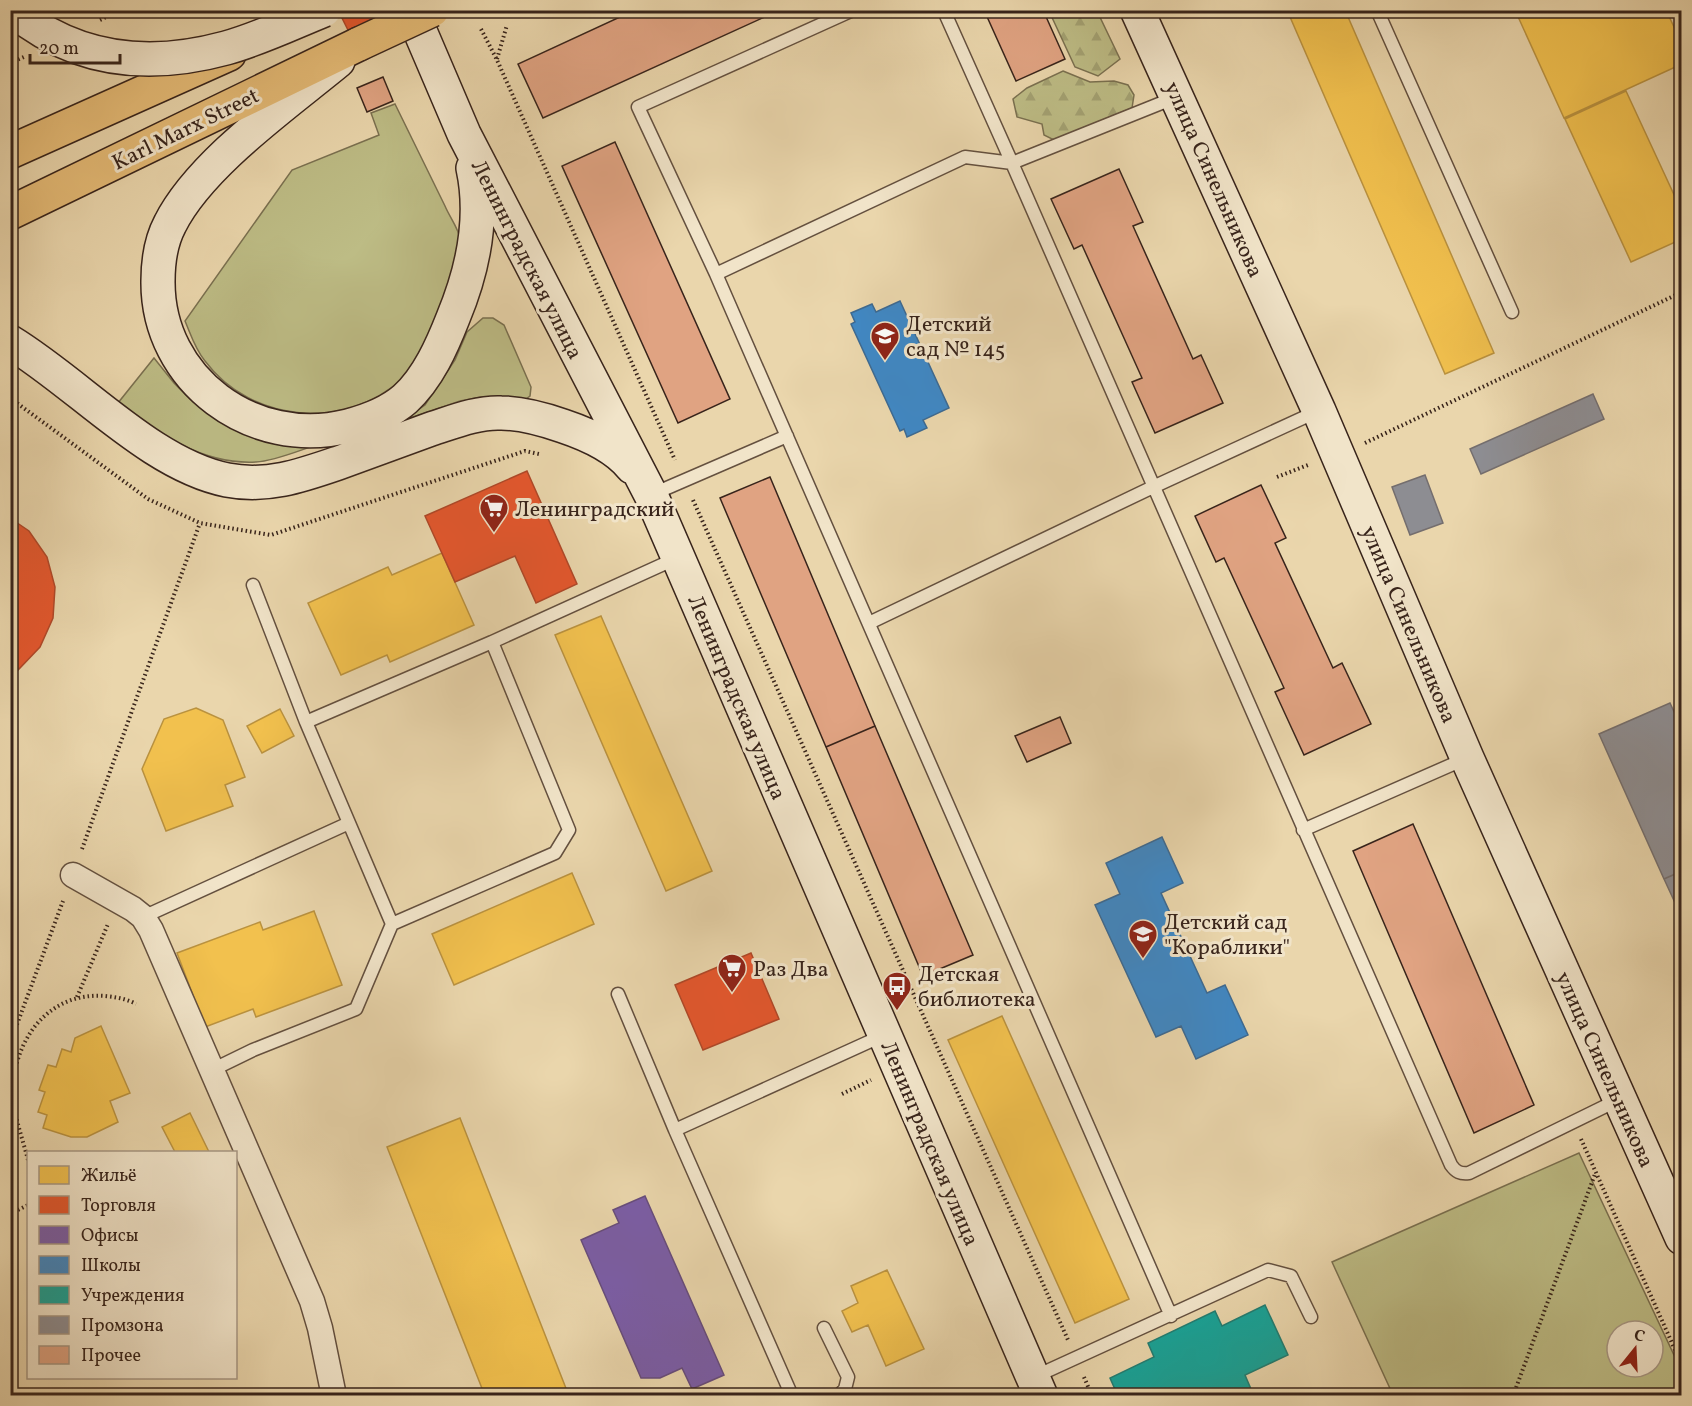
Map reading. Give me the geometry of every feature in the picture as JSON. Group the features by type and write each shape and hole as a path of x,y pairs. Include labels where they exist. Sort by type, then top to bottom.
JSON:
{"main road":[{"path":"13,10 33,26 54,38 92,53 114,57 160,59 228,48 326,10"},
{"name":"Karl Marx Street","path":"10,152 326,10"},
{"name":"Ленинградская улица","path":"411,10 464,134 648,489 1037,1387"},
{"name":"Karl Marx Street","path":"10,213 432,10"},
{"name":"улица Синельникова","path":"1137,10 1178,96 1318,411 1467,758 1682,1238"},
{"path":"359,44 227,153 188,195 169,224 158,270 158,296 162,323 180,361 207,392 224,405 258,422 303,431 357,424 379,415 404,400 427,370 448,331 466,284 476,237 478,213 473,170 464,134"},
{"path":"10,342 33,356 154,448 189,468 226,480 262,483 302,476 481,414 501,412 524,415 575,430 593,439 622,457 648,489"}],"street":[{"path":"73,875 143,917 151,930 312,1301 334,1395"}],"lane":[{"path":"853,10 638,107 716,274 1171,1316"},
{"path":"1377,10 1512,312"},
{"path":"944,11 1303,830 1455,1170 1462,1174 1469,1173 1619,1100"},
{"path":"716,274 965,157 1012,163 1178,96"},
{"path":"868,623 1153,486 1318,411"},
{"path":"648,489 685,481 787,436"},
{"path":"306,722 492,642 678,558"},
{"path":"253,585 306,722 392,924"},
{"path":"212,1070 253,1050 356,1009 392,924 555,853 569,830 492,642"},
{"path":"1303,830 1467,758"},
{"path":"143,917 349,823"},
{"path":"618,994 675,1130 792,1395"},
{"path":"675,1130 884,1035"},
{"path":"1037,1387 1076,1358 1268,1270 1291,1276 1311,1317"},
{"path":"824,1328 848,1377 845,1389 838,1395"}],"path":[{"path":"497,60 507,25"},
{"path":"481,29 497,60 1092,1395"},
{"path":"1337,454 1364,444 1682,292"},
{"path":"10,1036 16,1027 73,875 200,523"},
{"path":"77,998 117,900"},
{"path":"27,1156 15,1109 13,1086 20,1052 39,1021 63,1002 77,998 110,997 136,1004"},
{"path":"1573,1122 1676,1352 1682,1350"},
{"path":"1514,1395 1596,1173"},
{"path":"10,1215 27,1206"}],"green space":[{"path":"1049,11 1097,11 1120,59 1098,76 1075,67"},
{"path":"1063,71 1090,82 1114,81 1128,85 1134,95 1132,108 1054,140 1044,135 1042,124 1017,117 1013,99 1027,88"},
{"path":"395,104 460,239 449,287 430,336 416,361 402,379 379,396 354,407 327,413 299,413 273,408 247,397 224,382 205,361 185,321 292,170 379,135 371,113"},
{"path":"483,318 493,318 504,325 531,387 530,396 523,401 481,397 460,401 402,421 425,405 455,360 467,332"},
{"path":"154,358 190,399 220,420 319,444 256,462 237,462 218,458 182,445 149,426 118,403"},
{"path":"1579,1153 1657,1319 1605,1319 1605,1379 1665,1379 1665,1336 1681,1370 1681,1395 1393,1395 1332,1262"}],"building: Жильё":[{"path":"1287,10 1345,10 1494,353 1445,374"},
{"path":"1515,10 1586,10 1587,12 1590,10 1666,10 1682,44 1682,64 1564,118"},
{"path":"1626,91 1682,212 1682,239 1631,262 1565,119"},
{"path":"442,553 474,625 390,662 387,655 341,675 308,603 388,567 392,575"},
{"path":"601,616 712,871 666,891 555,635"},
{"path":"196,708 223,720 245,777 225,785 233,806 166,831 142,769 164,719"},
{"path":"280,709 294,736 262,753 247,726"},
{"path":"572,873 594,924 454,985 432,934"},
{"path":"314,911 342,985 256,1017 253,1009 205,1027 177,953 260,922 263,930"},
{"path":"1002,1016 1129,1299 1075,1323 948,1040"},
{"path":"101,1026 130,1093 110,1101 118,1122 87,1137 71,1137 43,1128 47,1115 38,1112 45,1092 39,1090 48,1065 56,1067 62,1049 71,1052 75,1038"},
{"path":"190,1113 209,1151 174,1151 162,1127"},
{"path":"460,1118 569,1396 485,1396 387,1147"},
{"path":"887,1270 924,1349 886,1366 868,1325 852,1332 842,1311 858,1303 851,1286"}],"building: Торговля":[{"path":"356,10 381,10 388,24 354,42 342,18"},
{"name":"Ленинградский","path":"527,471 577,584 536,603 515,556 455,582 425,516"},
{"path":"10,518 29,531 47,557 55,587 53,618 40,647 18,670 10,673"},
{"path":"751,953 779,1019 703,1050 675,985"}],"building: Офисы":[{"path":"645,1196 724,1375 692,1389 682,1368 660,1378 641,1378 581,1240 619,1223 613,1210"}],"building: Школы":[{"path":"900,301 949,408 923,420 927,428 907,437 904,429 900,431 851,324 855,322 851,313 872,304 876,312"},
{"path":"1162,837 1183,883 1161,893 1207,993 1225,985 1248,1035 1196,1059 1181,1026 1156,1037 1095,905 1120,894 1106,863"}],"building: Учреждения":[{"path":"1265,1305 1288,1355 1245,1375 1254,1396 1118,1396 1110,1378 1154,1357 1148,1343 1215,1311 1222,1326"}],"building: Промзона":[{"path":"1593,394 1604,419 1481,474 1470,449"},
{"path":"1425,475 1443,523 1410,535 1392,487"},
{"path":"1670,703 1682,729 1682,871 1664,879 1599,734"},
{"path":"1682,871 1682,918 1664,879"}],"building: Прочее":[{"path":"635,10 780,10 543,118 518,64"},
{"path":"984,10 1043,10 1065,59 1016,81"},
{"path":"383,77 393,101 367,112 357,88"},
{"path":"615,142 730,399 678,423 562,166"},
{"path":"1119,169 1143,222 1133,226 1193,359 1201,355 1223,403 1155,433 1132,382 1142,378 1082,245 1074,249 1051,199"},
{"path":"770,477 875,726 826,747 720,498"},
{"path":"1261,485 1286,538 1275,543 1333,668 1342,663 1371,724 1304,755 1275,692 1284,688 1224,558 1216,562 1195,516"},
{"path":"1060,717 1071,743 1027,762 1015,736"},
{"path":"875,726 973,955 923,976 826,747"},
{"path":"1413,824 1534,1105 1474,1133 1353,851"}],"place":[{"name":"Детский сад № 145","path":"885,362"},
{"name":"Ленинградский","path":"494,534"},
{"name":"Детский сад \"Кораблики\"","path":"1143,960"},
{"name":"Раз Два","path":"732,994"},
{"name":"Детская библиотека","path":"897,1012"}]}
